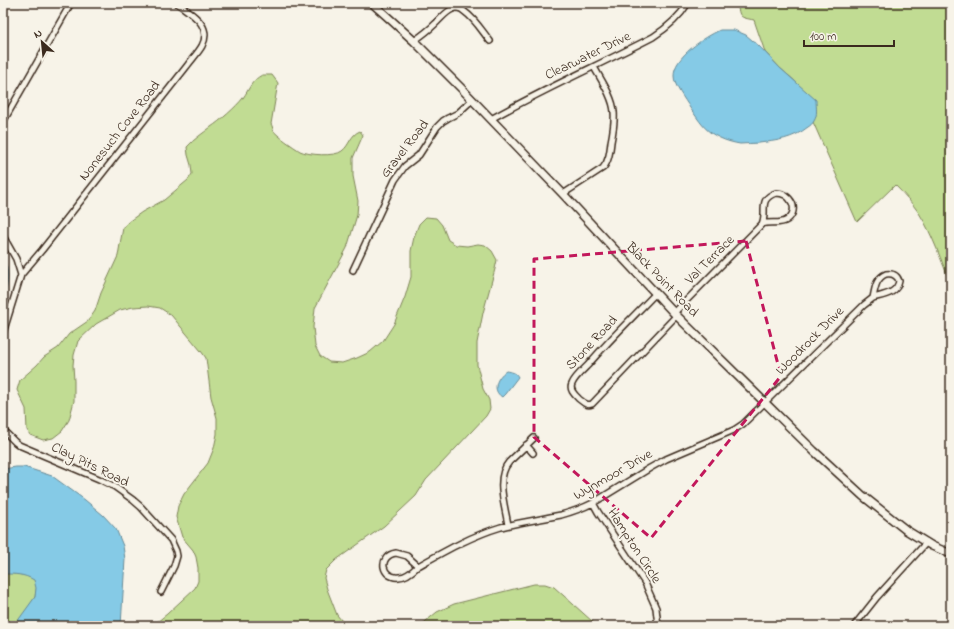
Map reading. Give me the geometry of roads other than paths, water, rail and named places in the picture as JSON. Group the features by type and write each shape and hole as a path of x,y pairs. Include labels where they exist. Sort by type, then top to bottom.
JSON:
{"main road":[{"name":"Black Point Road","path":"372,3 414,41 491,119 676,314 814,451 852,487 895,522 926,543 951,554"}],"street":[{"path":"3,122 71,3"},
{"name":"Nonesuch Cove Road","path":"21,275 203,44 205,32 203,26 194,15 177,3"},
{"name":"Clearwater Drive","path":"491,119 555,85 624,52 662,31 678,17 688,3"},
{"path":"414,41 448,12 456,8 465,11 490,41"},
{"path":"563,194 603,168 607,163 609,155 614,107 594,67"},
{"name":"Gravel Road","path":"353,270 395,180 402,170 419,155 443,121 458,113 472,100"},
{"path":"779,193 788,197 792,202 793,207 791,215 788,219 780,223 771,222 762,224 764,217 764,204 768,197 779,193"},
{"name":"Val Terrace","path":"676,314 762,224"},
{"path":"3,236 16,259 21,275 3,333"},
{"name":"Woodrock Drive","path":"765,402 864,305 873,298 894,290 898,283 896,276 888,274 881,277 877,283 873,298"},
{"name":"Stone Road","path":"656,293 574,380 571,387 574,394 586,404 592,404 676,314"},
{"name":"Wynmoor Drive","path":"418,566 408,556 396,552 388,556 383,565 387,574 397,578 406,575 445,550 486,532 508,525 574,512 593,504 666,459 734,430 743,424 765,402"},
{"name":"Clay Pits Road","path":"3,430 19,445 99,479 128,496 142,507 171,540 176,551 177,556 174,566 161,592"},
{"path":"508,525 502,491 503,472 505,466 534,438"},
{"path":"526,445 533,453"},
{"name":"Hampton Circle","path":"593,504 645,584 656,608 658,626"},
{"path":"854,626 873,601 926,543"}],"water":[{"path":"720,30 734,30 746,35 816,100 816,116 811,124 802,131 784,139 742,144 722,139 706,129 680,92 674,80 674,76 675,69 679,62 691,48 706,37"},
{"path":"3,259 6,264 8,275 3,305"},
{"path":"506,371 515,373 518,377 502,397 497,391 496,384"},
{"path":"24,467 52,476 85,500 103,515 116,529 123,546 125,559 121,626 14,626 35,597 36,588 34,580 30,578 19,575 3,574 3,469"}]}
